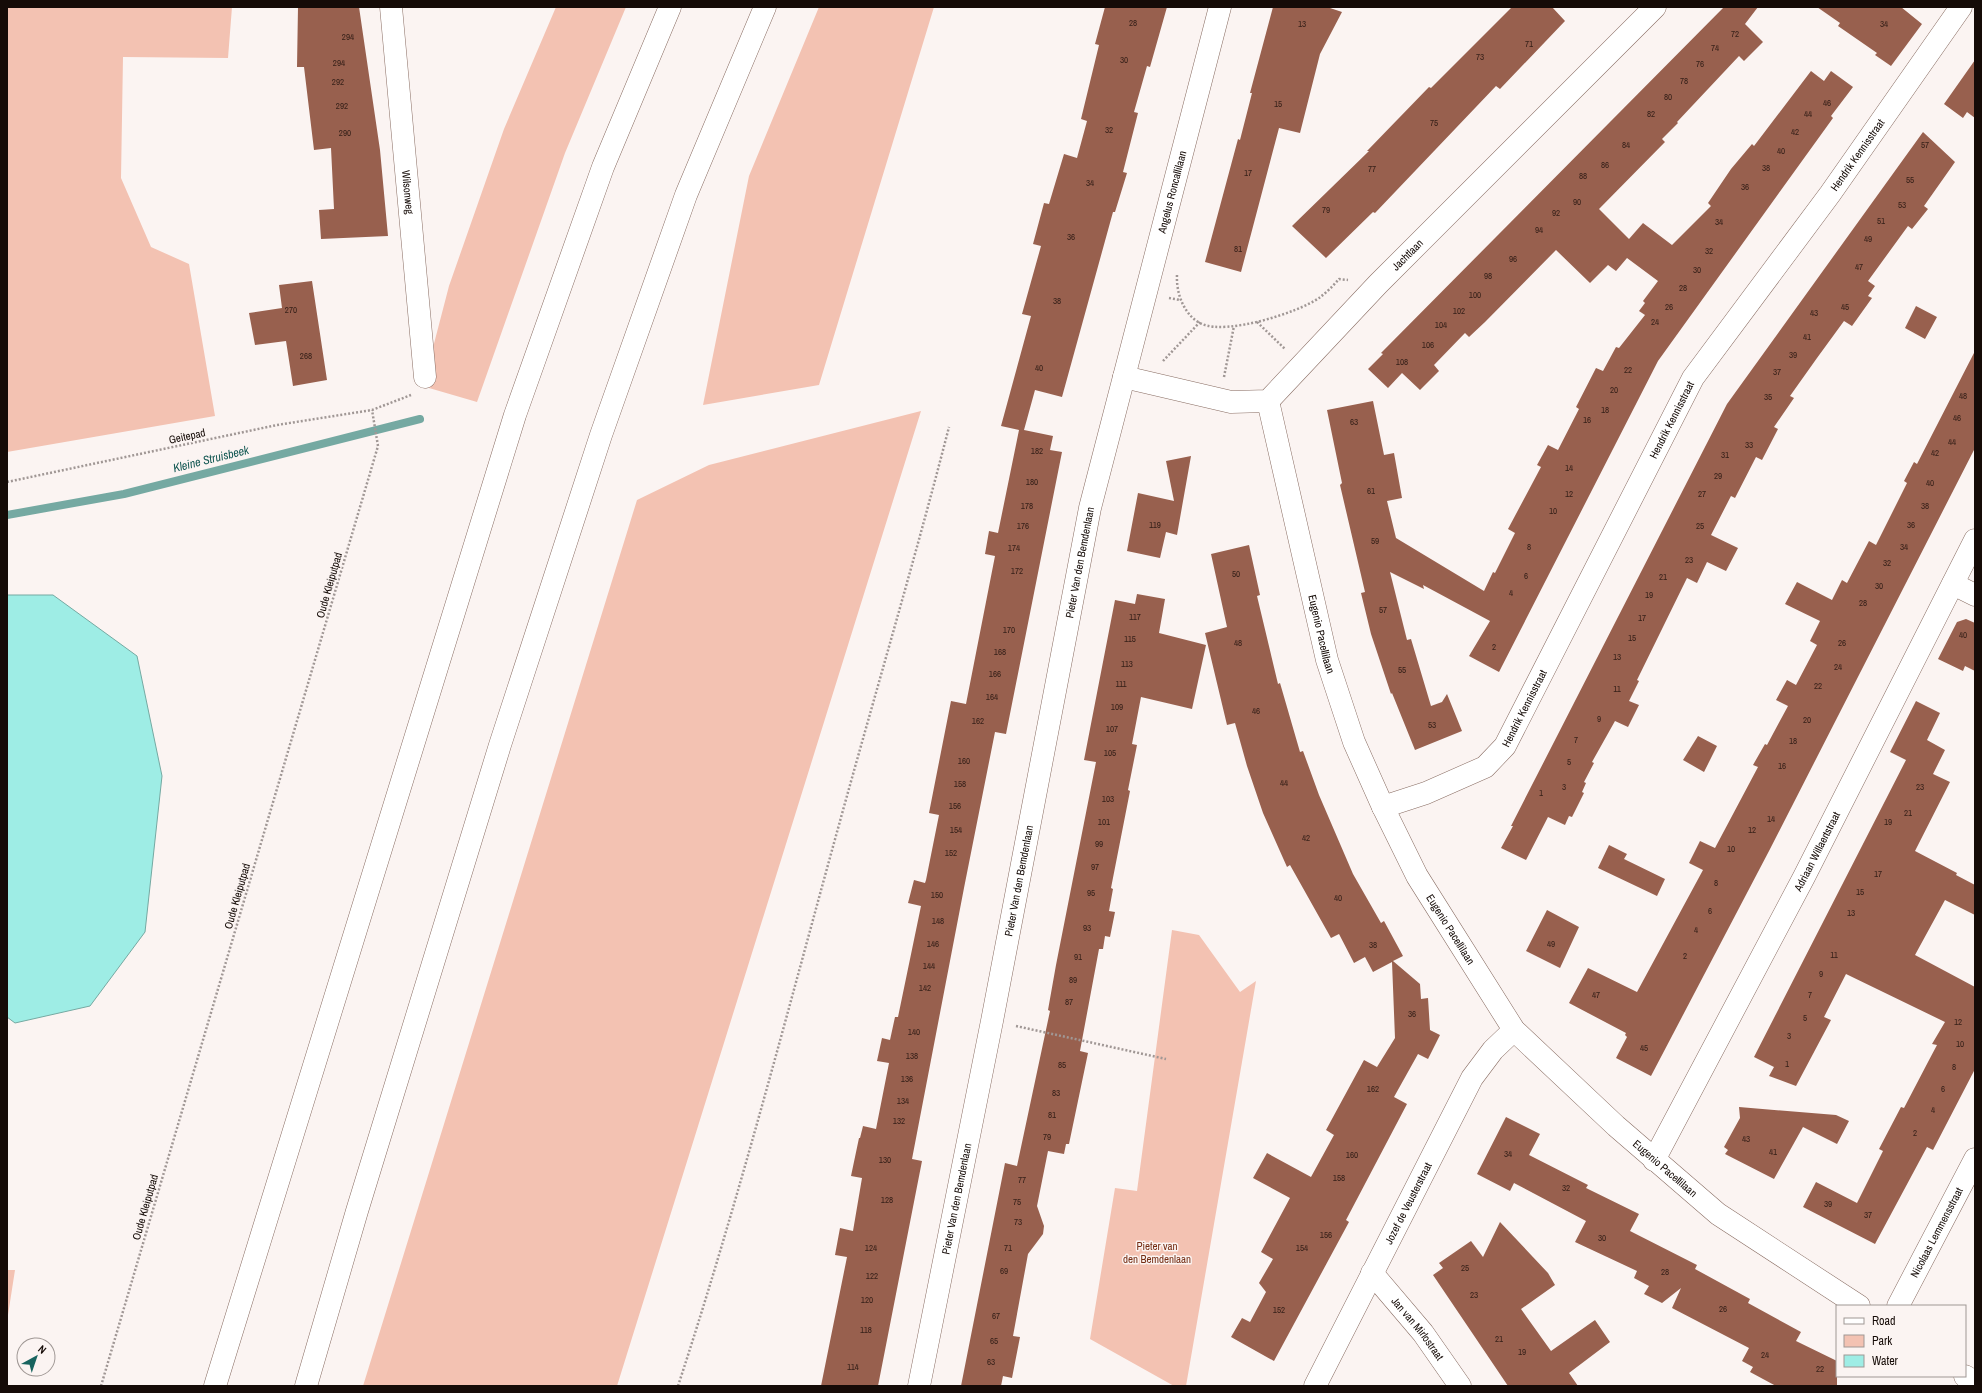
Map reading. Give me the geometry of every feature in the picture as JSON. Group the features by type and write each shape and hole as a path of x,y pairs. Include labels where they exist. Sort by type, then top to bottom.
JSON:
{"main road":[{"name":"Wilsonweg","path":"391,7 425,378"},
{"path":"215,1386 515,415 603,167 670,7"},
{"path":"306,1386 357,1211 500,744 601,435 686,195 765,7"},
{"name":"Angelus Roncallilaan","path":"1134,379 1220,7"},
{"name":"Jachtlaan","path":"1268,401 1378,284 1655,7"},
{"name":"Hendrik Kennisstraat","path":"1383,807 1426,793 1485,767 1505,746 1693,378 1830,194 1960,7"},
{"path":"1967,7 1975,13"},
{"path":"1134,379 1231,402 1268,401"},
{"name":"Pieter Van den Bemdenlaan","path":"919,1386 992,1021 1090,508 1134,379"},
{"name":"Eugenio Pacellilaan","path":"1268,401 1328,660 1354,742 1383,807 1417,876 1514,1030 1654,1160 1718,1214 1857,1305"},
{"name":"Adriaan Willaertstraat","path":"1654,1160 1744,993 1975,540"},
{"path":"1953,584 1975,595"},
{"name":"Jozef de Veusterstraat","path":"1315,1386 1472,1078 1493,1050 1514,1030"},
{"name":"Nicolaas Lemmensstraat","path":"1899,1305 1975,1159"},
{"name":"Jan van Mirlostraat","path":"1372,1273 1423,1333 1460,1386"}],"path":[{"path":"1177,268 1177,282 1180,300 1189,313 1200,322 1221,327 1256,322 1281,315 1320,298 1339,280 1378,284"},
{"path":"1134,379 1200,322"},
{"path":"1256,322 1302,365"},
{"path":"1219,399 1234,326"},
{"name":"Geitepad","path":"7,482 277,425 372,410 418,393 425,378"},
{"name":"Oude Kleiputpad","path":"101,1386 378,446 372,410"},
{"path":"678,1386 748,1158 839,823 914,565 949,427"},
{"path":"992,1021 1166,1059"}],"green space":[{"path":"7,7 232,7 228,58 123,57 121,178 151,247 189,264 215,416 7,452"},
{"path":"556,7 626,7 565,153 477,402 429,388 430,359 449,286 504,129"},
{"path":"819,7 934,7 819,385 703,405 749,176"},
{"path":"921,411 617,1386 363,1386 637,500 709,465"},
{"name":"Pieter van den Bemdenlaan","path":"1172,930 1199,935 1240,992 1256,981 1186,1386 1174,1386 1090,1339 1115,1188 1137,1191"},
{"path":"7,1270 15,1270 8,1315 7,1361"}],"water":[{"path":"7,595 53,595 137,656 162,776 145,932 90,1006 15,1023 7,1017"}],"building":[{"path":"298,7 359,7 380,150 388,236 321,239 319,210 334,209 331,148 314,150 304,67 297,67"},
{"path":"1105,7 1167,7 1150,67 1147,66 1134,112 1138,113 1123,172 1127,173 1115,212 1113,212 1062,397 1035,390 1024,430 1053,436 1050,450 1062,452 1006,734 995,732 964,888 912,1159 922,1161 878,1386 821,1386 847,1257 835,1255 840,1228 853,1231 862,1178 851,1176 863,1126 876,1129 889,1063 877,1061 882,1038 890,1040 895,1017 898,1017 921,906 908,903 914,880 925,883 926,880 939,815 929,813 951,701 966,704 995,556 985,554 989,531 998,533 1019,430 1001,426 1031,316 1022,314 1041,246 1033,244 1044,203 1049,204 1064,154 1077,158 1087,121 1081,119 1099,45 1095,44"},
{"path":"1273,7 1327,7 1342,12 1320,54 1300,133 1279,128 1241,272 1205,262 1238,139 1240,140 1252,93 1250,93"},
{"path":"1512,7 1552,7 1565,21 1500,89 1496,86 1375,213 1373,212 1326,258 1292,226 1369,151 1367,151 1429,87 1431,88"},
{"path":"1724,7 1758,7 1745,24 1763,42 1744,61 1739,56 1662,139 1665,142 1599,209 1629,239 1643,223 1672,245 1711,206 1708,203 1731,169 1752,144 1754,146 1811,71 1824,81 1831,71 1853,87 1831,116 1833,118 1658,361 1499,672 1469,656 1490,621 1423,585 1424,589 1390,572 1407,640 1411,639 1431,706 1442,702 1447,694 1462,731 1415,750 1392,693 1391,694 1371,634 1361,593 1365,592 1340,485 1342,483 1327,410 1373,401 1384,455 1394,453 1402,498 1387,501 1396,538 1484,591 1493,572 1495,573 1515,533 1508,529 1541,467 1537,465 1548,445 1558,450 1579,409 1576,407 1596,368 1603,371 1616,347 1619,348 1645,315 1639,311 1645,303 1643,301 1658,281 1627,258 1616,271 1608,265 1590,283 1556,250 1469,337 1465,333 1434,365 1439,371 1420,390 1402,373 1388,388 1368,369 1383,354 1381,353"},
{"path":"1817,7 1901,7 1922,24 1891,66 1875,55 1877,53 1838,26 1840,23"},
{"path":"1975,60 1975,118 1967,112 1963,118 1944,104"},
{"path":"1923,132 1955,162 1924,206 1928,209 1912,229 1908,226 1868,281 1875,286 1868,296 1872,298 1852,326 1844,321 1817,358 1790,396 1794,398 1774,427 1778,429 1762,460 1756,457 1735,498 1731,496 1711,535 1738,548 1726,571 1707,562 1697,583 1687,578 1637,680 1639,681 1629,701 1639,705 1628,727 1615,721 1592,762 1594,763 1584,782 1586,783 1582,792 1584,793 1572,817 1569,816 1565,825 1548,817 1526,860 1501,848 1727,404"},
{"path":"312,281 327,380 293,386 286,341 255,345 249,313 282,308 279,285"},
{"path":"1916,306 1937,317 1925,339 1905,328"},
{"path":"1975,351 1975,448 1769,851 1651,1076 1616,1058 1627,1037 1625,1035 1626,1033 1569,1003 1588,968 1637,992 1703,870 1689,863 1700,841 1715,848 1758,767 1753,765 1765,744 1767,745 1788,706 1776,700 1787,680 1796,685 1817,645 1810,641 1820,621 1785,604 1797,582 1832,600 1842,580 1847,583 1869,541 1876,545 1907,483 1904,481 1914,462 1917,464"},
{"path":"1191,456 1177,535 1166,532 1160,558 1127,551 1138,493 1174,501 1166,461"},
{"path":"1249,545 1260,595 1257,596 1278,684 1280,683 1300,752 1303,751 1319,795 1353,874 1381,923 1384,921 1403,956 1393,961 1420,984 1421,999 1428,998 1430,1030 1440,1035 1428,1059 1418,1054 1394,1097 1407,1104 1346,1220 1349,1222 1274,1361 1231,1337 1242,1318 1250,1322 1266,1292 1259,1283 1273,1259 1261,1252 1290,1198 1253,1178 1267,1153 1311,1177 1334,1135 1326,1130 1364,1060 1377,1067 1395,1038 1392,962 1373,972 1365,957 1354,963 1339,934 1331,938 1290,865 1287,867 1263,813 1247,766 1235,723 1227,725 1205,633 1227,627 1211,554"},
{"path":"1137,594 1165,599 1159,633 1206,645 1192,709 1141,697 1132,744 1137,745 1128,790 1130,791 1111,888 1113,889 1109,911 1115,912 1110,937 1105,936 1103,949 1099,949 1080,1051 1088,1053 1069,1144 1066,1144 1064,1154 1048,1151 1037,1206 1044,1226 1043,1234 1028,1254 1013,1336 1020,1337 1012,1378 1003,1376 1001,1386 961,1386 1005,1163 1017,1166 1050,1011 1048,1010 1056,965 1096,762 1084,760 1115,600 1135,604"},
{"path":"1966,619 1975,623 1975,671 1965,666 1963,671 1938,659 1957,622"},
{"path":"1916,701 1940,713 1927,740 1945,750 1933,774 1950,782 1915,851 1957,873 1956,875 1975,885 1975,915 1945,900 1915,955 1975,987 1975,1069 1933,1150 1927,1147 1875,1244 1803,1207 1816,1182 1857,1203 1883,1151 1879,1149 1901,1107 1904,1108 1937,1045 1932,1044 1945,1022 1846,974 1824,1017 1831,1020 1796,1086 1769,1076 1774,1067 1754,1057 1906,760 1890,752"},
{"path":"1698,736 1717,746 1704,772 1683,760"},
{"path":"1609,845 1627,854 1624,859 1665,879 1657,896 1598,868"},
{"path":"1547,910 1579,927 1560,968 1526,951"},
{"path":"1739,1107 1836,1115 1849,1121 1837,1144 1803,1127 1774,1179 1725,1154 1728,1150 1724,1147 1740,1118"},
{"path":"1506,1117 1540,1134 1529,1155 1588,1185 1586,1188 1639,1214 1630,1231 1697,1265 1695,1269 1750,1299 1748,1303 1801,1332 1796,1341 1836,1361 1837,1386 1776,1386 1750,1372 1753,1367 1742,1361 1749,1348 1672,1308 1681,1288 1662,1303 1644,1294 1649,1286 1634,1278 1637,1271 1575,1242 1586,1221 1514,1183 1510,1191 1477,1174"},
{"path":"1500,1222 1548,1273 1555,1285 1521,1309 1551,1351 1595,1320 1610,1342 1569,1373 1578,1386 1508,1386 1433,1275 1443,1268 1439,1263 1471,1241 1483,1257"}],"waterway":[{"name":"Kleine Struisbeek","path":"7,515 124,494 420,419"}]}
